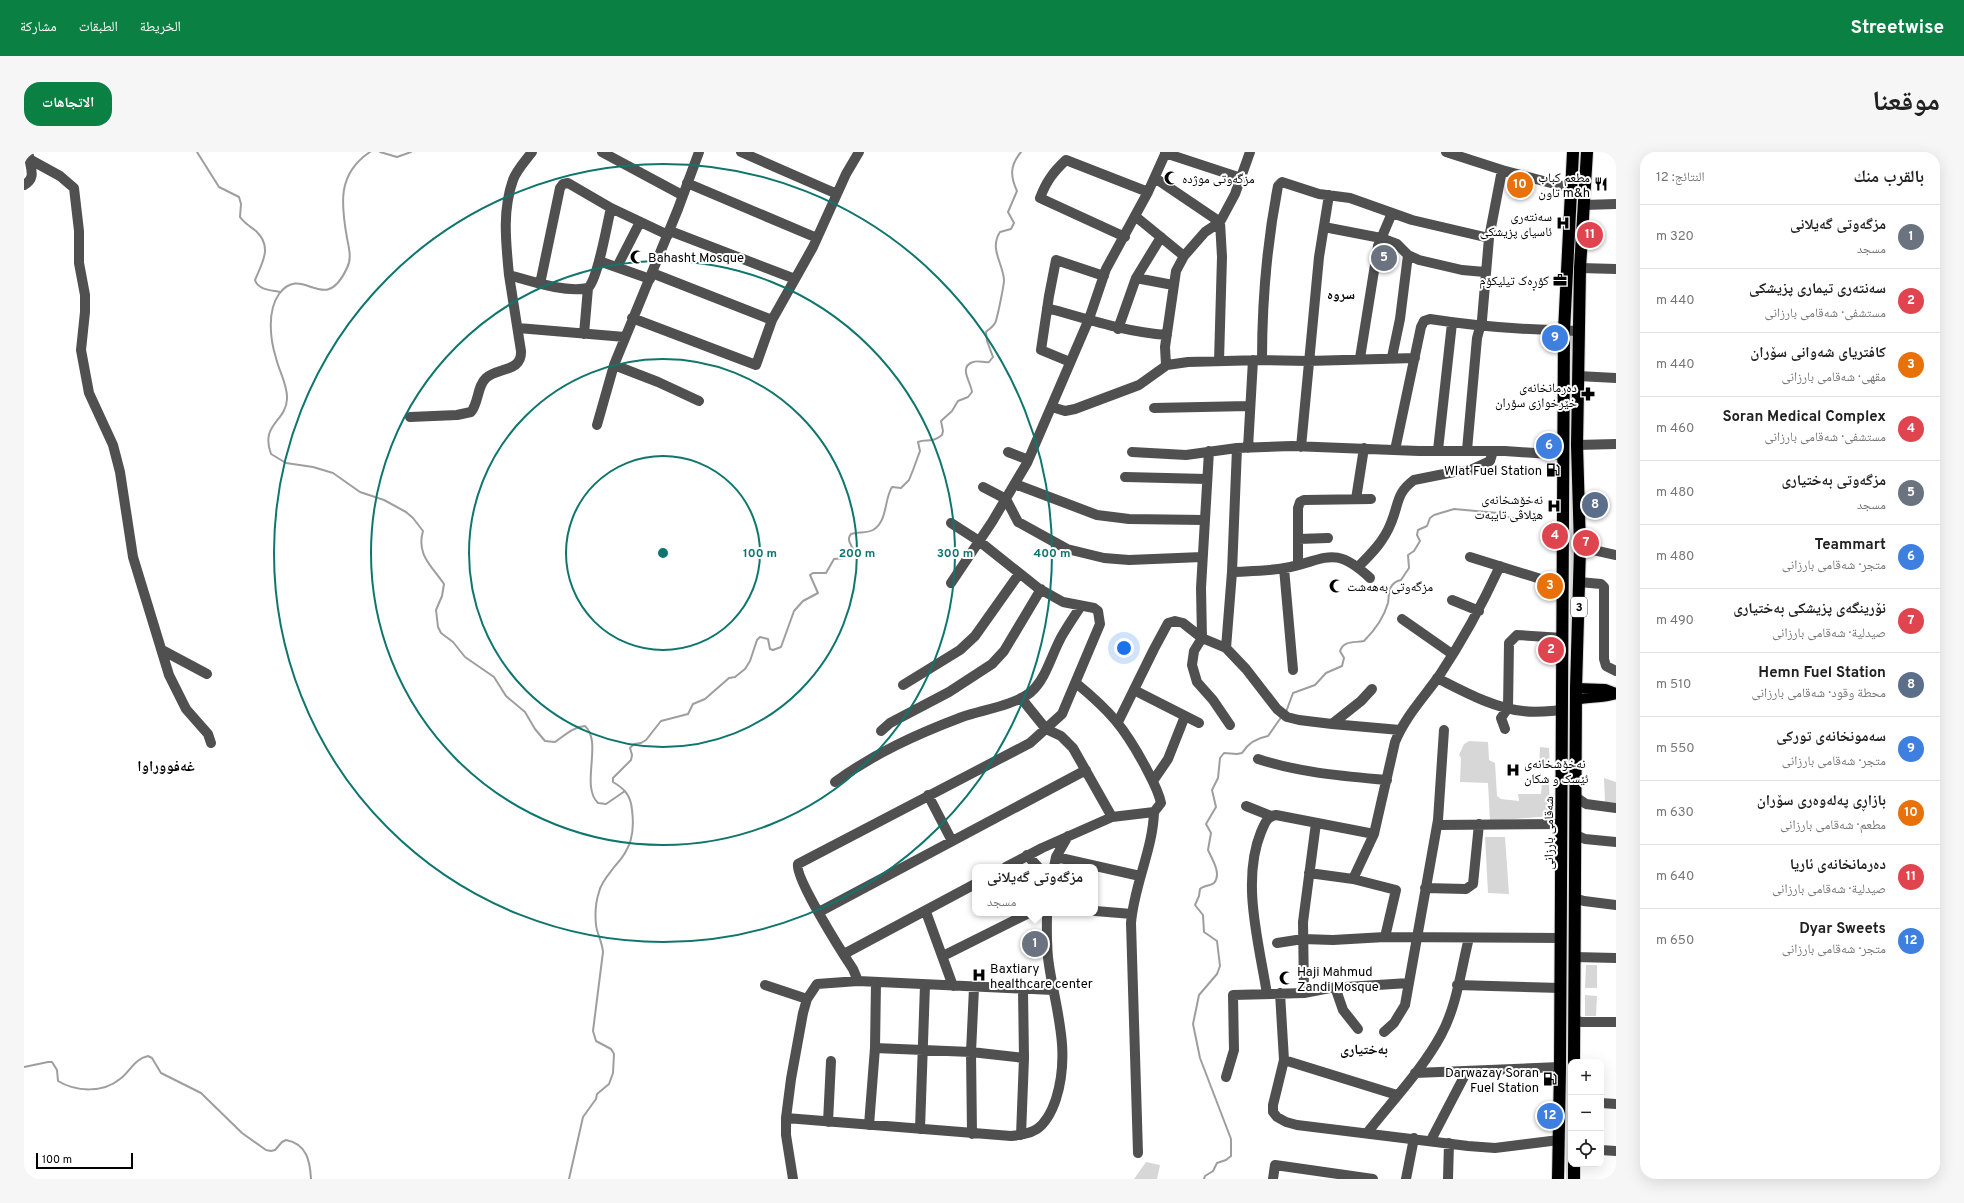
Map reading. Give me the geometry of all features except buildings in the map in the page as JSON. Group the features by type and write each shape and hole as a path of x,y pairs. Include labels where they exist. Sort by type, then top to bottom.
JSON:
{"highway":[{"name":"شەقامی بارزانی","path":"1558,1179 1561,988 1564,331 1573,152"},
{"name":"شەقامی بارزانی","path":"1574,1059 1574,898 1577,757 1576,688 1580,547 1577,446 1578,376 1580,268 1587,152"},
{"path":"1563,642 1578,645"},
{"path":"1562,757 1577,757"},
{"path":"1574,1167 1574,1179"}],"main road":[{"path":"1576,688 1602,689 1616,693"},
{"path":"1576,700 1586,697 1609,697 1616,693"}],"street":[{"path":"410,417 457,415 471,412 474,408 483,382 488,376 519,363 521,358 518,328 509,275 505,239 506,214 513,179 532,152"},
{"path":"602,152 682,195"},
{"path":"596,425 614,365 632,318 669,233 699,152"},
{"path":"741,152 837,194"},
{"path":"632,318 756,365 772,320 817,238 858,152"},
{"path":"951,583 1006,499 1027,462 1089,319 1112,257 1125,237 1148,192 1165,152 1241,178"},
{"path":"1219,361 1222,257 1220,222 1241,178 1250,152"},
{"path":"1446,152 1502,170 1570,188"},
{"path":"24,185 30,181 33,173 28,159"},
{"path":"28,159 65,180 74,188 79,231 79,263 85,295 85,312 81,350 84,374 89,393 113,445 120,472 133,558 169,675 177,694 186,709 208,734 211,743"},
{"path":"1125,237 1040,198 1045,184 1051,174 1066,160 1148,192"},
{"path":"1467,450 1477,338 1480,327 1489,238 1502,170"},
{"path":"1155,178 1220,222"},
{"path":"1248,448 1249,406 1257,360 1268,248 1278,186 1282,182 1319,194 1350,198 1412,220 1489,238"},
{"path":"540,284 560,188 563,184 568,183 611,208 640,222 795,278"},
{"path":"687,183 817,238"},
{"path":"1301,447 1319,257 1329,195"},
{"path":"1584,205 1616,204"},
{"path":"584,334 588,288 593,280 599,261 611,208"},
{"path":"1360,358 1378,246 1392,213"},
{"path":"1135,216 1184,256"},
{"path":"618,267 640,222"},
{"path":"1166,365 1166,335 1176,271 1184,256 1205,232 1220,222"},
{"path":"1324,227 1381,238 1397,244 1408,255 1419,260 1462,270 1485,272"},
{"path":"1118,329 1136,278 1161,237"},
{"path":"1392,357 1400,319 1408,255"},
{"path":"1070,362 1041,350 1056,260 1104,276"},
{"path":"599,261 651,276 772,320"},
{"path":"1580,268 1616,268"},
{"path":"509,275 540,284 573,288 588,288"},
{"path":"1136,278 1173,285"},
{"path":"1048,308 1089,319 1118,329 1166,335"},
{"path":"1395,450 1421,327 1424,321 1430,319 1480,327 1579,331"},
{"path":"1438,450 1452,322"},
{"path":"518,328 625,337"},
{"path":"1052,407 1065,411 1075,410 1139,385 1166,365 1188,362 1257,360 1308,361 1392,357 1415,358"},
{"path":"614,365 658,382 699,401"},
{"path":"1578,376 1616,378"},
{"path":"1154,408 1249,406"},
{"path":"1577,446 1616,444"},
{"path":"1132,452 1186,455 1236,448 1301,447 1395,450 1467,450 1563,455"},
{"path":"1226,648 1232,572 1236,448"},
{"path":"1356,499 1364,448"},
{"path":"1209,451 1202,557 1202,638 1194,651 1192,666 1194,674 1230,725"},
{"path":"1358,567 1378,548 1391,522 1400,493 1406,485 1414,480 1475,469 1490,461 1493,451"},
{"path":"1008,452 1026,459 1027,462"},
{"path":"1125,477 1207,479"},
{"path":"1015,484 1097,515 1129,519 1204,520"},
{"path":"983,487 1006,499 1018,522 1068,549 1083,554 1129,560 1202,557"},
{"path":"1298,565 1298,508 1300,502 1304,500 1370,499"},
{"path":"858,981 853,968 803,884 797,867 798,864 928,795 1012,753 1030,742 1062,714 1100,624 1098,611 1094,608 1063,602 1041,589 1019,574 979,541 951,523"},
{"path":"1298,540 1328,538"},
{"path":"1580,547 1615,552"},
{"path":"1232,572 1284,568 1329,556 1345,560 1358,567 1370,578"},
{"path":"1470,557 1563,586"},
{"path":"1353,879 1374,834 1395,742 1400,730 1437,678 1479,611 1500,566"},
{"path":"1284,568 1293,670"},
{"path":"903,685 960,650 975,636 1019,574"},
{"path":"1579,582 1601,584 1604,587 1604,659 1606,666 1616,671"},
{"path":"881,731 890,723 949,692 992,664 1004,651 1041,589"},
{"path":"1452,600 1479,611"},
{"path":"836,782 859,765 886,749 924,732 1021,698 1030,692 1041,680 1063,634 1081,606"},
{"path":"1402,619 1452,654"},
{"path":"1118,722 1168,623 1175,621 1183,623 1202,638 1226,648 1246,669 1277,709 1287,716 1299,720 1400,730"},
{"path":"1505,729 1501,718 1508,708 1509,642 1517,635 1563,642"},
{"path":"162,650 208,674"},
{"path":"1437,678 1461,690 1508,708 1524,711 1562,710"},
{"path":"1076,683 1102,705 1118,722 1132,742 1153,781 1161,803 1154,812 1151,835 1132,914 1138,1153"},
{"path":"1332,724 1361,701 1372,689"},
{"path":"1134,690 1199,723"},
{"path":"1021,698 1046,728 1061,736 1073,748 1112,816"},
{"path":"1153,781 1168,759 1185,716"},
{"path":"1384,1032 1394,1023 1405,1005 1437,825 1444,730"},
{"path":"1258,760 1294,770 1313,773 1387,780"},
{"path":"819,912 1086,770"},
{"path":"928,795 952,841"},
{"path":"1576,797 1586,804 1616,808"},
{"path":"1246,806 1271,816 1276,815 1316,824 1374,834"},
{"path":"1011,864 1027,855 1112,816 1154,812"},
{"path":"1267,994 1254,909 1252,863 1262,831 1267,819 1271,816"},
{"path":"1304,992 1303,939 1309,873 1316,824"},
{"path":"1425,888 1466,889 1473,884 1479,824"},
{"path":"1437,825 1562,824"},
{"path":"1576,835 1585,839 1616,842"},
{"path":"1067,864 1055,862 1068,836"},
{"path":"1027,855 1035,864"},
{"path":"1098,869 1140,876"},
{"path":"1309,873 1353,879 1396,890 1384,937"},
{"path":"844,954 926,912 972,886"},
{"path":"1574,898 1584,901 1616,905"},
{"path":"1098,911 1132,914"},
{"path":"926,912 953,986"},
{"path":"943,956 1023,916"},
{"path":"786,1118 1011,1136 1021,1135 1036,1129 1045,1122 1053,1110 1060,1088 1063,1048 1062,1025 1053,990 1048,955 1047,916"},
{"path":"1277,943 1303,939 1333,940 1384,937 1561,938"},
{"path":"1367,1133 1415,1073 1442,1034 1451,1008 1469,938"},
{"path":"1574,957 1616,958"},
{"path":"793,1179 786,1135 786,1118 797,1039 807,999 817,984 858,981 974,988 1053,990"},
{"path":"869,1125 875,1048 876,983"},
{"path":"1226,1077 1234,1050 1233,995 1304,992 1335,987 1409,983"},
{"path":"765,985 807,999"},
{"path":"920,1129 925,985"},
{"path":"1457,985 1561,988"},
{"path":"1335,987 1343,1010 1358,1029"},
{"path":"972,1134 971,1052 974,988"},
{"path":"1021,1135 1024,1058 1023,990"},
{"path":"1280,993 1284,1060 1273,1105 1273,1112 1277,1117 1286,1122 1297,1125 1495,1148 1559,1140"},
{"path":"1574,1019 1581,1022 1616,1022"},
{"path":"875,1048 971,1052 1024,1058"},
{"path":"1284,1060 1397,1095"},
{"path":"828,1122 831,1061"},
{"path":"1415,1073 1560,1067"},
{"path":"1431,1140 1467,1071"},
{"path":"1604,1103 1616,1104"},
{"path":"1406,1179 1414,1138"},
{"path":"1448,1179 1449,1143"},
{"path":"1604,1150 1616,1151"},
{"path":"1273,1179 1275,1166 1314,1175 1373,1179"}],"shaded area":[{"path":"1581,152 1584,152 1573,320 1572,298 1574,256"},
{"path":"1575,334 1574,550 1570,641 1571,335"},
{"path":"1469,741 1488,742 1489,760 1495,763 1497,796 1501,799 1519,801 1518,794 1541,794 1542,781 1549,779 1550,816 1490,821 1488,783 1460,782 1461,758 1459,755 1464,744"},
{"path":"1540,747 1549,748 1550,769 1539,769"},
{"path":"1571,765 1570,1059 1568,1059 1569,1179 1566,1179 1568,839"},
{"path":"1604,778 1616,782 1616,803 1605,802"},
{"path":"1485,837 1505,837 1509,894 1488,893"},
{"path":"1586,965 1597,965 1597,988 1585,988"},
{"path":"1585,995 1597,996 1596,1016 1585,1016"},
{"path":"1146,1162 1160,1165 1157,1179 1134,1179"}],"waterway":[{"path":"197,152 219,187 239,197 241,204 240,217 256,231 264,243 265,249 263,261 255,280 262,288 280,292"},
{"path":"370,152 359,161 352,170 344,190 343,213 350,257 349,265 338,282 330,289 322,290 297,283 288,286 279,294 275,301 271,317 271,334 277,363 286,389 287,399 286,407 283,413 271,429 268,444 271,454 286,463 313,467 333,473 360,492 384,500 406,512 413,518 423,531 421,539 423,554 444,584 442,596 436,610 438,627 441,633 453,642 465,657 494,677 506,696 525,712 535,729 545,741 555,742 573,730 585,726 590,733 592,742 591,786 593,795 598,803 606,804 625,791"},
{"path":"380,152 397,157 411,152"},
{"path":"569,1179 583,1117 596,1099 597,1094 609,1084 613,1073 614,1054 611,1049 596,1041 593,1031 603,952 596,925 597,900 603,881 620,860 628,847 631,840 633,826 629,797 621,787 613,782 613,778 631,760 632,755 630,748 634,744 641,743 646,740 661,721 688,714 693,704 705,699 729,678 735,677 745,669 750,661 757,640 760,637 768,639 770,649 773,650 781,647 794,611 803,601 818,593 810,575 813,573 826,573 834,559 844,558 854,554 849,540 851,534 871,531 878,526 883,516 892,487 901,488 909,480 920,451 918,442 932,440 942,435 943,431 941,421 952,411 958,401 968,397 972,392 966,375 966,367 975,361 989,362 993,357 987,341 986,332 995,323 1004,280 996,250 996,244 1000,232 1011,229 1014,223 1008,212 1017,191 1013,180 1012,171 1015,161 1021,152"},
{"path":"1286,712 1293,693 1315,685 1326,673 1342,666 1344,658 1340,651 1342,647 1350,643 1364,641 1375,628 1388,603 1389,591 1391,587 1395,582 1401,580 1409,568 1408,555 1414,551 1420,541 1417,535 1418,530 1427,526 1430,518 1434,515 1454,509 1498,513 1506,517 1513,518 1539,518"},
{"path":"1204,1179 1205,1176 1213,1171 1217,1163 1226,1160 1231,1156 1231,1139 1200,1058 1193,1024 1199,995 1217,974 1220,966 1217,941 1204,932 1203,915 1195,905 1200,889 1214,883 1217,875 1216,866 1208,850 1211,833 1206,824 1216,807 1212,790 1218,778 1220,758 1224,753 1242,753 1247,746 1253,742 1268,736 1282,716"},
{"path":"24,1067 52,1062 57,1070 58,1081 65,1085 81,1089 98,1089 113,1084 124,1076 139,1060 148,1056 152,1058 161,1073 201,1093 242,1133 266,1150 275,1150 282,1142 286,1140 299,1145 306,1154 310,1166 311,1179"}],"place":[{"name":"مزگەوتی موژدە","path":"1171,178"},
{"name":"مطعم كباب تاون m&h","path":"1601,184"},
{"name":"بازاڕی پەلەوەری سۆران","path":"1520,185"},
{"name":"سەنتەری ئاسیای پزیشکی","path":"1563,223"},
{"name":"دەرمانخانەی ئاریا","path":"1590,235"},
{"name":"Bahasht Mosque","path":"637,257"},
{"name":"مزگەوتی بەختیاری","path":"1384,258"},
{"name":"کۆڕەک تیلیکۆم","path":"1560,280"},
{"name":"سەمونخانەی تورکی","path":"1555,338"},
{"name":"دەرمانخانەی خێرخوازی سۆران","path":"1588,394"},
{"name":"Teammart","path":"1549,446"},
{"name":"Wlat Fuel Station","path":"1553,470"},
{"name":"Hemn Fuel Station","path":"1595,505"},
{"name":"نەخۆشخانەی هێلاڤی تایبەت","path":"1554,506"},
{"name":"Soran Medical Complex","path":"1555,536"},
{"name":"نۆرینگەی پزیشکی بەختیاری","path":"1586,543"},
{"name":"مزگەوتی بەهەشت","path":"1336,586"},
{"name":"کافتریای شەوانی سۆران","path":"1550,586"},
{"name":"سەنتەری تیماری پزیشکی","path":"1551,650"},
{"name":"نەخۆشخانەی ئێسک و شکان","path":"1513,770"},
{"name":"مزگەوتی گەیلانی","path":"1035,944"},
{"name":"Baxtiary healthcare center","path":"979,975"},
{"name":"Haji Mahmud Zandi Mosque","path":"1286,978"},
{"name":"Darwazay Soran Fuel Station","path":"1550,1079"},
{"name":"Dyar Sweets","path":"1550,1116"}],"district":[{"name":"سروە","path":"1341,294"},
{"name":"غەفووراوا","path":"166,766"},
{"name":"بەختیاری","path":"1364,1049"}]}
